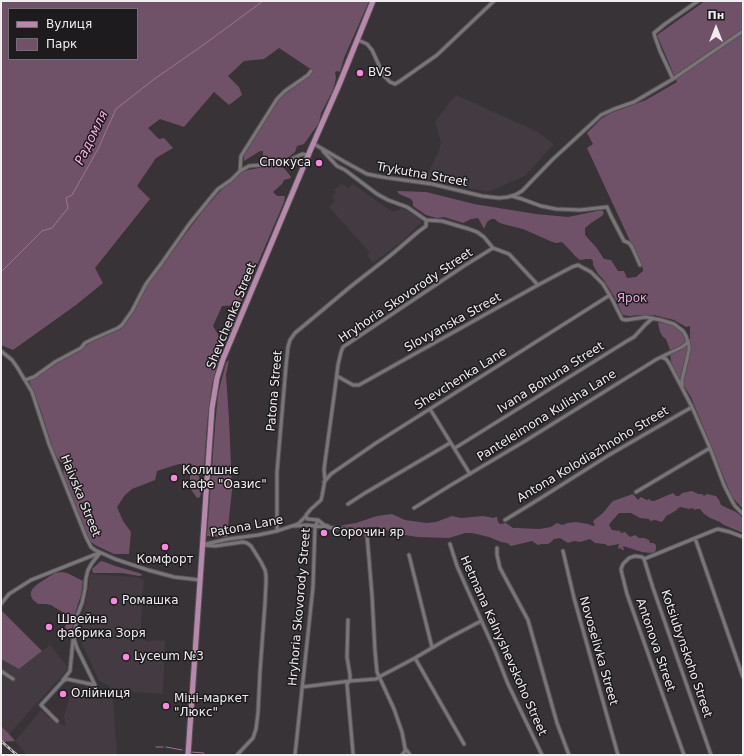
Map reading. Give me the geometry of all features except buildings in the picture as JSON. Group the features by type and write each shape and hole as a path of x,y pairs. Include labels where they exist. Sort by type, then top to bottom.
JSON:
{"main road":[{"name":"Shevchenka Street","path":"188,755 212,408 217,378 226,352 373,1"}],"street":[{"path":"357,40 367,44 372,50 384,76 390,82 395,84 437,55 494,1"},
{"path":"673,79 660,51 654,33 698,1"},
{"name":"Trykutna Street","path":"314,144 367,174 374,176 432,184 491,197 503,198 511,196 522,191 552,160 601,115 634,102 673,79 743,31"},
{"path":"240,171 242,156 277,99 308,75 310,71"},
{"path":"314,144 320,148 337,166 388,200 407,207 426,220 442,221 473,230 484,237 494,248 508,254 538,285"},
{"path":"25,380 34,377 55,362 82,348 92,339 118,328 132,311 146,284 190,223 218,189 231,180 240,171 249,166 283,163 303,154 308,156"},
{"name":"Trykutna Street","path":"511,196 541,206 556,208 580,210 607,206 624,241 628,242 632,247 640,265"},
{"name":"Patona Street","path":"277,531 277,472 280,428 287,357 291,337 345,291 426,226 426,220"},
{"name":"Hryhoria Skovorody Street","path":"295,755 313,587 315,527 318,520 307,519 306,515 321,500 340,354 344,347 464,266 494,248"},
{"name":"Slovyanska Street","path":"337,376 353,385 359,386 538,285 578,265 596,276 604,284 610,295"},
{"path":"610,295 623,320 646,317 654,318 671,323 685,333 689,350 682,380 682,387"},
{"name":"Shevchenka Lane","path":"324,482 331,474 376,443 610,295"},
{"name":"Ivana Bohuna Street","path":"454,448 634,337 654,318"},
{"name":"Panteleimona Kulisha Lane","path":"414,508 661,357 682,347 688,341"},
{"name":"Haivska Street","path":"1,351 12,360 17,367 34,398 49,444 90,547 115,559 160,574 200,580"},
{"path":"661,357 666,359 669,363 682,387 710,448 724,485 735,506 743,514"},
{"name":"Antona Kolodiazhnoho Street","path":"505,520 609,455 692,407"},
{"path":"430,409 470,474"},
{"path":"348,504 450,443"},
{"path":"636,492 710,448"},
{"name":"Patona Lane","path":"295,526 300,523 306,515"},
{"path":"318,520 324,525 362,531 367,535 375,657 379,677 396,714 404,740 405,751 402,755"},
{"name":"Patona Lane","path":"203,539 228,539 258,536 295,526 307,525 336,528"},
{"name":"Antonova Street","path":"684,755 627,594 621,569 623,564 629,558 635,556 642,557 644,559 718,529 730,532 743,538"},
{"path":"695,538 743,677"},
{"path":"203,539 215,546 243,542 247,543 262,562 267,579 258,718 253,738 237,755"},
{"name":"Hetmana Kalnyshevskoho Street","path":"450,544 457,566 508,684 542,755"},
{"path":"497,548 500,568 528,620 557,723 569,755"},
{"name":"Novoselivka Street","path":"563,551 576,606 618,755"},
{"path":"1,604 2,599 31,580 100,553"},
{"path":"57,721 41,705 70,672 77,616 82,603 88,573 92,563 100,553"},
{"path":"410,555 432,647"},
{"name":"Kotsiubynskoho Street","path":"644,559 711,755"},
{"path":"348,620 347,657 350,671 350,681 347,684 353,753"},
{"path":"302,687 376,679 481,621"},
{"path":"63,681 67,679 95,685 74,639"},
{"path":"415,658 464,744"},
{"path":"1,671 13,679"},
{"path":"405,748 410,755"}],"shaded area":[{"path":"456,95 538,132 554,144 525,176 488,192 425,179 438,153 441,143 435,122"},
{"path":"341,183 348,188 353,184 391,211 394,212 402,208 421,219 421,223 401,242 373,263 367,255 370,253 329,207 335,200 332,197 336,192 334,190 337,187 338,188"},
{"name":"Lyceum №3","path":"90,574 136,577 143,579 141,639 150,642 152,640 165,641 163,694 109,690 110,687 108,685 99,681 78,635 88,591"},
{"path":"50,645 69,668 9,734 1,726 1,659 19,669"},
{"path":"99,687 101,695 113,697 117,755 27,755 15,741 40,710 54,721 65,726 64,716 72,689"}],"green space":[{"path":"1,1 369,1 344,58 340,72 335,72 336,78 333,90 321,113 319,123 304,144 297,146 295,152 286,159 282,165 277,167 284,168 291,178 284,180 282,184 273,192 277,196 285,196 284,202 240,305 222,306 213,326 224,344 212,385 204,467 179,464 157,471 155,480 132,489 125,495 117,507 123,521 131,532 129,554 114,554 90,541 63,476 64,466 55,455 40,408 29,381 93,341 121,329 151,280 205,208 222,189 243,171 264,167 263,151 260,151 244,161 244,155 278,100 307,78 312,70 279,48 264,59 244,61 228,76 239,87 242,95 229,105 214,92 184,127 160,119 148,128 159,139 164,138 173,148 156,158 137,186 150,199 95,268 103,283 76,305 13,350 1,345"},
{"name":"Ярок","path":"705,1 743,1 743,509 732,497 691,397 672,367 670,354 682,349 690,342 690,326 686,327 674,320 654,315 623,315 614,296 593,265 593,261 591,259 580,260 562,242 556,243 550,241 523,229 498,222 495,219 491,219 487,222 484,229 478,218 471,219 463,223 444,217 437,218 426,215 413,206 411,199 399,194 397,191 426,192 474,204 536,214 568,217 602,210 604,213 602,216 585,228 585,235 604,259 611,260 618,271 624,271 627,278 636,277 643,271 643,269 587,148 593,144 587,133 601,119 611,113 646,100 677,82 657,35"},
{"path":"235,312 238,313 238,316 230,337 227,338 225,331"},
{"path":"660,321 675,326 685,334 686,343 670,350 666,339 660,332 658,323"},
{"path":"229,360 226,375 232,490 227,537 207,536 218,395 226,363"},
{"path":"193,467 197,469 202,488 200,497 197,498 190,488 190,468"},
{"path":"692,491 704,496 707,494 716,496 721,505 736,512 743,518 743,533 710,518 700,509 695,510 692,508 689,509 681,507 667,515 662,522 655,520 650,521 649,519 640,518 631,513 619,513 609,525 612,530 620,531 621,533 625,532 630,537 635,535 639,538 649,540 650,543 656,545 655,552 651,553 642,552 623,546 624,550 622,550 621,548 618,549 619,544 608,546 605,544 595,543 590,539 568,543 560,538 554,539 548,544 538,545 532,541 511,546 507,543 489,537 472,533 465,533 449,538 417,537 399,534 377,527 353,528 342,526 377,516 392,514 405,520 427,523 436,522 452,516 461,518 483,516 494,518 497,517 500,524 506,523 513,528 539,529 551,527 557,523 562,525 576,522 593,526 595,525 593,522 594,520 603,513 613,501 633,494 638,500 641,497 654,501 673,493 676,496 679,496 682,493"},
{"path":"101,561 143,575 93,573 92,569"},
{"path":"62,572 83,581 73,626 69,631 65,627 69,616 51,605 38,604 31,596 33,588 39,583 55,573"},
{"path":"1,610 42,651 19,669 1,659"},
{"path":"1,726 9,734 15,741 1,742"}],"waterway":[{"name":"Радомля","path":"1,272 42,231 52,228 68,208 66,198 72,195 98,149 116,109 153,80 263,1"},
{"path":"156,747 163,747"},
{"path":"166,747 182,750"},
{"path":"191,752 204,753"}],"railway":[{"path":"1,741 17,755"}],"place":[{"name":"BVS","path":"360,73"},
{"name":"Спокуса","path":"319,163"},
{"name":"Колишнє кафе \"Оазис\"","path":"174,478"},
{"name":"Сорочин яр","path":"324,533"},
{"name":"Комфорт","path":"165,547"},
{"name":"Ромашка","path":"114,601"},
{"name":"Швейна фабрика Зоря","path":"49,627"},
{"name":"Lyceum №3","path":"126,657"},
{"name":"Олійниця","path":"63,694"},
{"name":"Міні-маркет \"Люкс\"","path":"166,706"}]}
